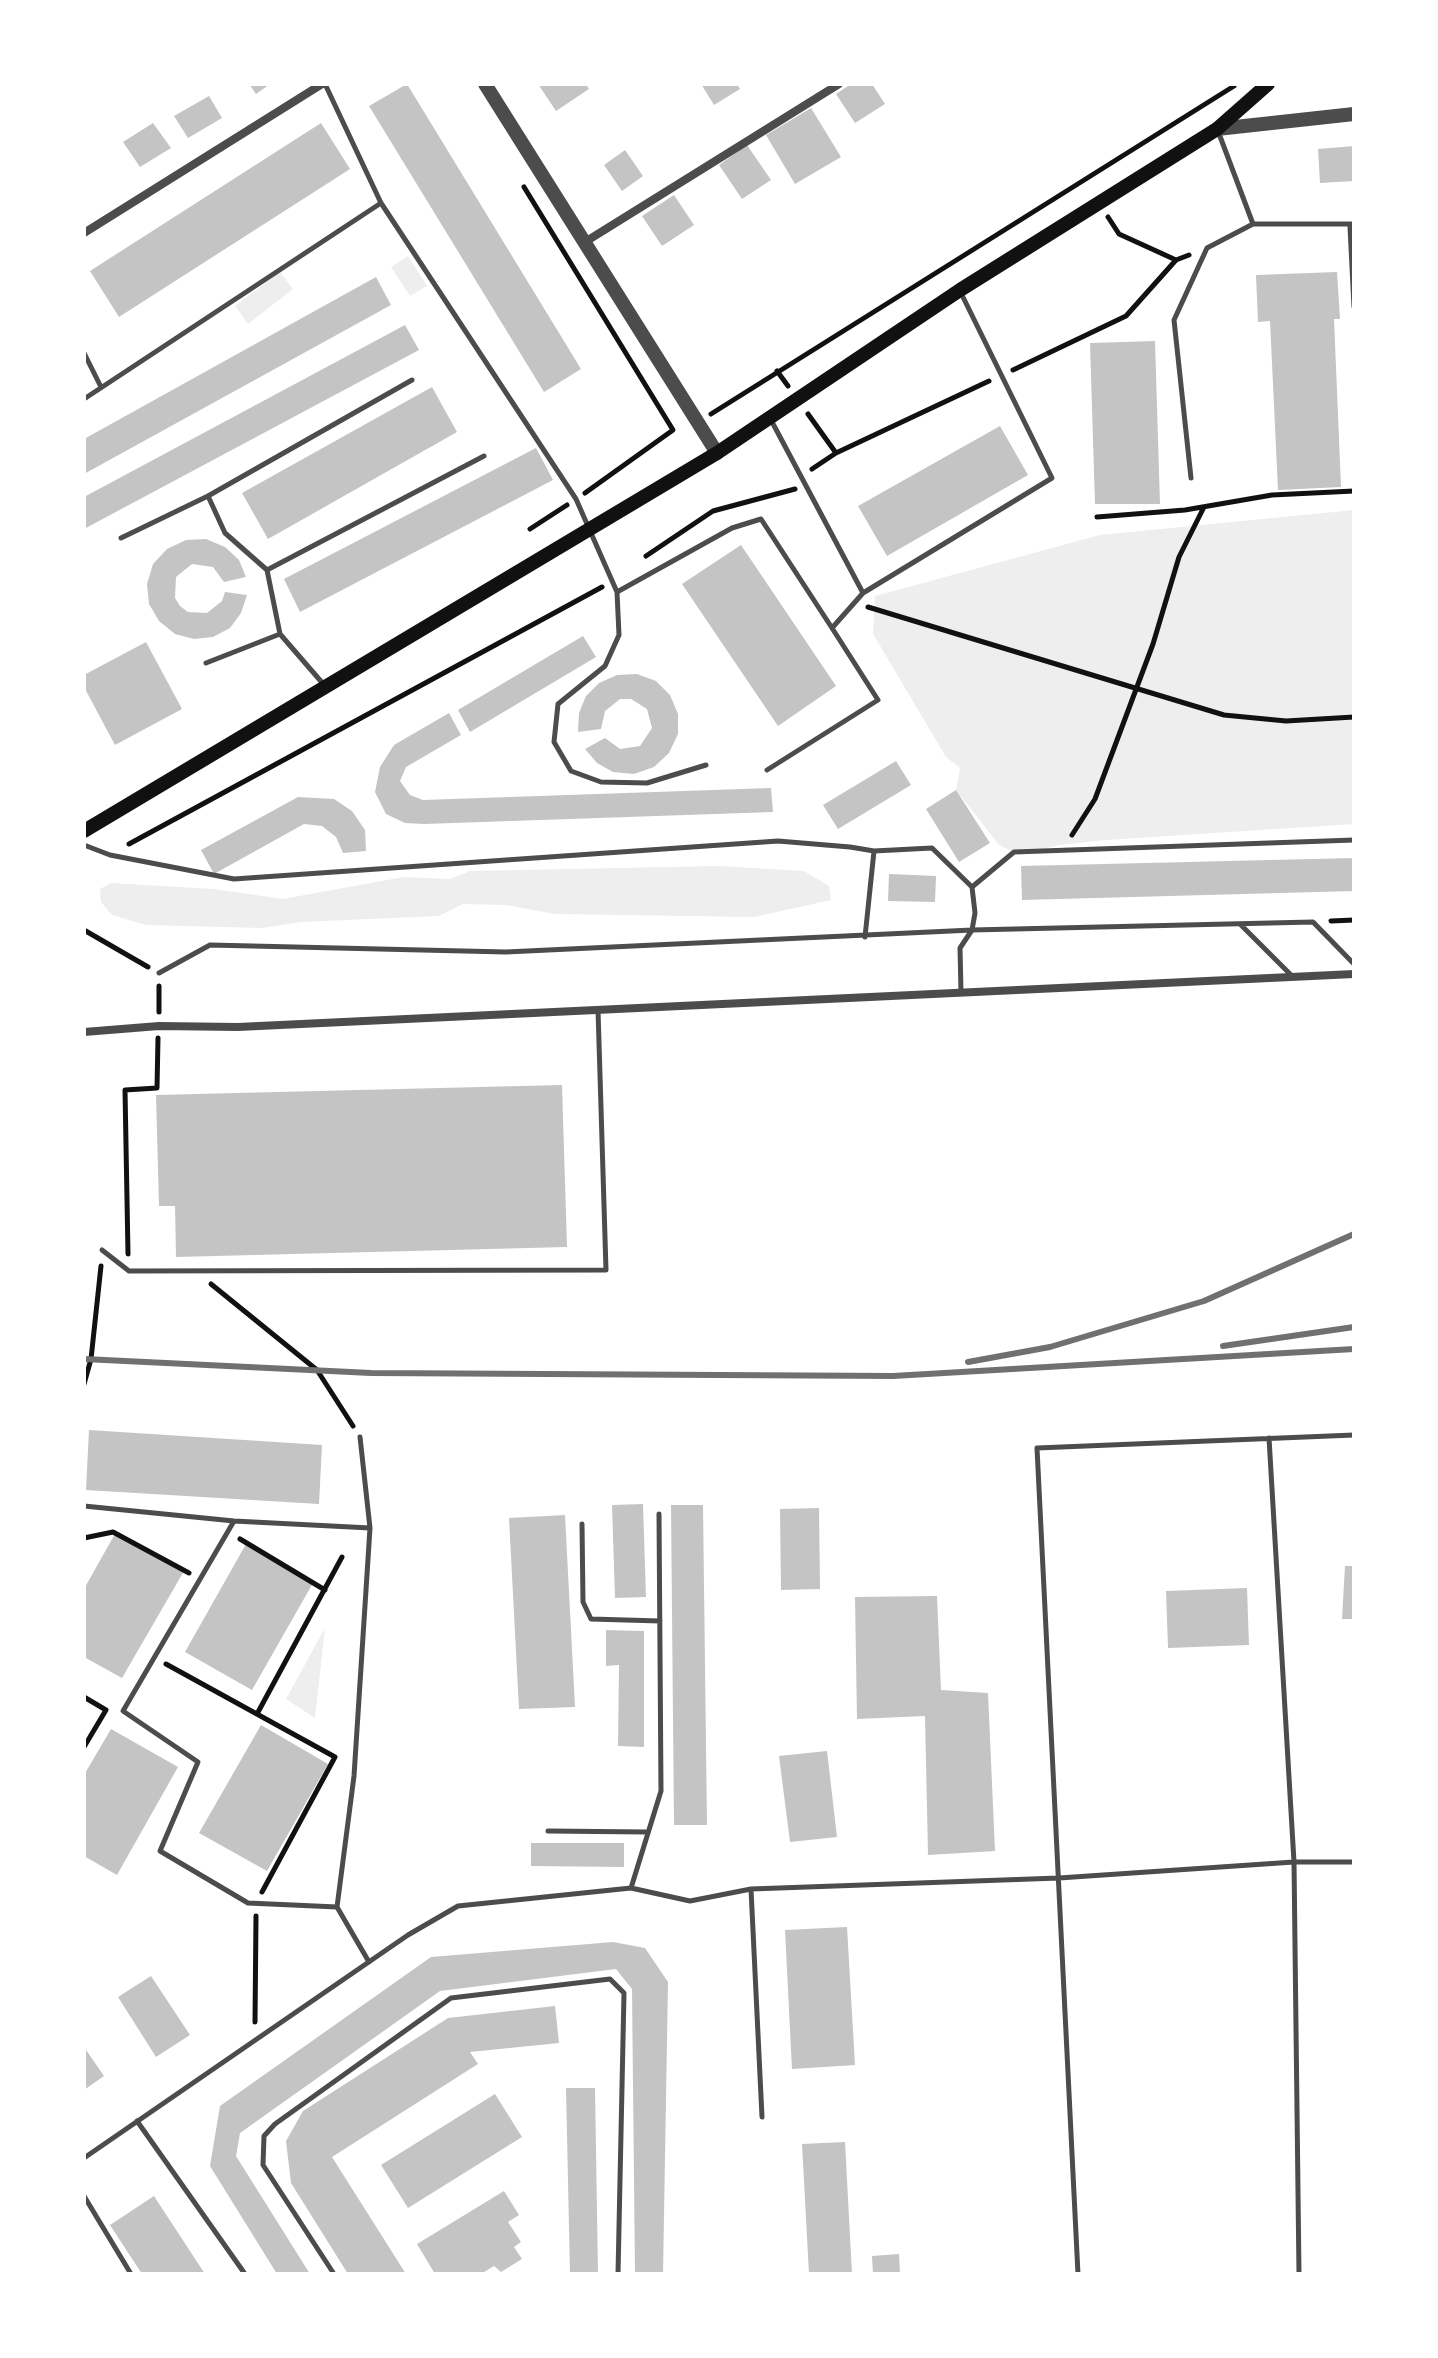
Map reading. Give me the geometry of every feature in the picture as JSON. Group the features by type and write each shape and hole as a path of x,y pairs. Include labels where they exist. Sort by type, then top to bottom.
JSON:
{"main road":[{"path":"84,831 717,453 960,290 1217,129 1268,84"}],"street":[{"path":"84,233 324,84"},
{"path":"485,84 717,453"},
{"path":"585,242 839,84"},
{"path":"1217,129 1354,114"},
{"path":"84,1032 159,1026 238,1027 1354,974"}],"lane":[{"path":"324,84 381,203 576,499 617,592 619,635 605,666 558,704 554,742 571,771 601,782 647,783 706,765"},
{"path":"1217,129 1253,224"},
{"path":"84,399 381,203"},
{"path":"1191,478 1174,320 1207,248 1253,224 1352,225 1354,307"},
{"path":"832,628 863,593 1052,478 960,290"},
{"path":"84,353 101,387"},
{"path":"121,538 208,496 412,380"},
{"path":"770,419 863,593"},
{"path":"267,570 484,456"},
{"path":"208,496 225,533 267,570 280,634 326,687"},
{"path":"617,592 732,528 761,519 878,700 767,770"},
{"path":"206,663 280,634"},
{"path":"972,887 1014,852 1354,840"},
{"path":"84,845 110,855 234,879 778,841 874,851 932,848 972,887 975,913 972,930 960,948 961,993"},
{"path":"865,937 874,851"},
{"path":"159,973 210,945 506,952 972,930 1313,922 1354,964"},
{"path":"1239,923 1294,977"},
{"path":"102,1250 129,1271 606,1270 598,1009"},
{"path":"1078,2274 1037,1448 1354,1435"},
{"path":"360,1437 370,1528 354,1776 337,1907 369,1962"},
{"path":"1269,1438 1294,1862 1299,2274"},
{"path":"84,1506 234,1521 370,1528"},
{"path":"631,1888 661,1791 659,1514"},
{"path":"234,1521 123,1711 198,1762 160,1851 248,1903 337,1907"},
{"path":"582,1524 583,1602 591,1619 660,1621"},
{"path":"548,1831 647,1832"},
{"path":"84,2158 369,1962 458,1906 631,1888 690,1901 751,1889 1059,1878 1294,1862 1354,1862"},
{"path":"751,1889 762,2117"},
{"path":"334,2274 263,2165 264,2136 275,2124 451,1998 610,1979 624,1993 618,2274"},
{"path":"137,2121 245,2274"},
{"path":"84,2196 131,2274"}],"path":[{"path":"530,529 673,430 699,421 1237,84"},
{"path":"518,177 673,430"},
{"path":"1081,181 1119,234 1176,260"},
{"path":"110,855 612,579 713,511 794,491 817,463 836,453"},
{"path":"1097,517 1204,507 1272,495 1351,492 1354,499"},
{"path":"1062,850 1095,799 1153,644 1179,557 1204,507"},
{"path":"854,602 936,630 1136,685 1224,715 1286,721 1354,717"},
{"path":"84,930 159,973 157,1088 125,1090 129,1271"},
{"path":"84,1384 91,1359 102,1250"},
{"path":"193,1269 317,1370 360,1437"},
{"path":"84,1538 113,1532 200,1579"},
{"path":"228,1532 325,1590"},
{"path":"257,1714 342,1557"},
{"path":"154,1658 335,1757 256,1904 254,2041"},
{"path":"84,1697 106,1710 84,1747"}],"shaded area":[{"path":"408,256 427,286 410,296 391,267"},
{"path":"280,272 293,289 248,324 235,306"},
{"path":"1354,510 1354,824 1106,840 1059,845 1020,855 999,845 956,790 960,768 946,757 873,634 875,596 1100,535"},
{"path":"718,866 804,871 829,886 831,900 754,917 555,914 506,905 463,904 439,916 301,922 262,928 146,925 112,915 101,902 100,889 111,883 214,889 283,899 404,877 450,879 470,871"},
{"path":"325,1628 315,1718 286,1699"}],"building":[{"path":"249,84 270,84 256,94"},
{"path":"407,84 581,369 544,392 369,106"},
{"path":"538,84 586,84 589,89 556,111"},
{"path":"701,84 737,84 740,89 714,105"},
{"path":"851,84 872,84 885,104 855,123 836,94"},
{"path":"209,96 222,118 188,138 174,116"},
{"path":"811,108 841,157 795,184 766,135"},
{"path":"153,123 171,148 140,167 123,142"},
{"path":"321,123 350,169 119,317 90,271"},
{"path":"747,145 771,180 742,199 719,165"},
{"path":"1354,146 1354,181 1320,183 1318,149"},
{"path":"625,150 643,176 622,191 604,165"},
{"path":"674,195 694,225 662,246 642,216"},
{"path":"1337,272 1340,319 1334,319 1341,487 1278,490 1270,321 1258,322 1256,275"},
{"path":"376,277 391,305 84,474 84,439"},
{"path":"405,325 419,350 84,529 84,497"},
{"path":"1155,341 1160,504 1095,504 1090,343"},
{"path":"432,387 457,432 268,539 242,493"},
{"path":"1000,426 1028,475 887,556 858,506"},
{"path":"536,448 553,480 300,612 284,579"},
{"path":"206,539 225,547 239,560 246,577 224,582 213,567 192,564 176,577 175,598 180,606 188,612 207,613 222,601 225,592 247,595 241,613 230,628 213,637 194,639 175,634 159,621 149,604 147,584 153,564 167,549 186,540"},
{"path":"741,545 836,686 778,726 682,584"},
{"path":"583,636 596,657 470,732 458,710"},
{"path":"146,642 182,709 115,745 84,687 84,675"},
{"path":"637,674 656,681 670,695 678,714 678,734 669,753 654,767 634,774 613,772 597,763 585,749 605,738 620,749 640,746 652,728 647,709 631,699 620,699 605,711 601,729 578,732 579,713 586,696 599,683 617,675"},
{"path":"449,713 461,735 406,767 400,781 410,795 423,800 771,788 773,812 424,824 405,823 386,814 375,792 380,767 394,745"},
{"path":"896,761 911,785 838,829 823,805"},
{"path":"956,790 990,843 959,862 926,809"},
{"path":"298,797 334,799 352,811 365,830 366,851 343,853 336,837 322,826 304,824 214,874 201,850"},
{"path":"1354,858 1354,891 1022,900 1021,866"},
{"path":"889,874 936,876 935,902 888,901"},
{"path":"562,1085 567,1247 176,1257 175,1206 159,1206 156,1095"},
{"path":"89,1430 322,1445 319,1504 86,1490"},
{"path":"643,1504 646,1597 615,1598 612,1505"},
{"path":"671,1505 703,1505 707,1825 674,1825"},
{"path":"819,1508 820,1589 781,1590 780,1509"},
{"path":"565,1515 575,1707 519,1709 509,1518"},
{"path":"116,1532 184,1571 122,1678 84,1657 84,1589"},
{"path":"246,1544 313,1583 252,1690 185,1652"},
{"path":"1345,1566 1354,1566 1354,1619 1342,1619"},
{"path":"1247,1588 1249,1645 1168,1648 1166,1591"},
{"path":"937,1596 941,1690 988,1693 995,1851 928,1855 925,1716 857,1719 855,1597"},
{"path":"606,1630 644,1631 644,1747 618,1746 619,1665 606,1666"},
{"path":"261,1725 328,1764 267,1871 199,1833"},
{"path":"111,1729 178,1767 117,1875 84,1856 84,1775"},
{"path":"827,1751 837,1837 790,1842 779,1756"},
{"path":"531,1843 624,1843 624,1867 531,1866"},
{"path":"847,1927 855,2065 792,2069 785,1930"},
{"path":"613,1942 645,1948 668,1982 663,2274 635,2274 632,1989 616,1969 440,1991 240,2133 236,2156 310,2274 277,2274 210,2166 220,2106 431,1957"},
{"path":"151,1976 190,2035 156,2057 118,1997"},
{"path":"555,2006 559,2043 470,2052 478,2064 332,2157 406,2274 348,2274 291,2183 286,2141 303,2111 448,2018"},
{"path":"84,2047 104,2076 84,2090"},
{"path":"566,2088 595,2088 598,2274 570,2274"},
{"path":"495,2094 522,2137 408,2208 381,2165"},
{"path":"845,2142 852,2274 809,2274 802,2144"},
{"path":"504,2191 519,2215 508,2222 521,2242 514,2247 522,2259 501,2272 494,2266 481,2274 435,2274 417,2244"},
{"path":"154,2196 205,2274 142,2274 110,2225"},
{"path":"899,2254 900,2274 873,2274 872,2256"}],"railway":[{"path":"968,1362 1050,1347 1204,1301 1354,1234"},
{"path":"1223,1346 1354,1327"},
{"path":"84,1359 371,1373 893,1376 1354,1349"}]}
